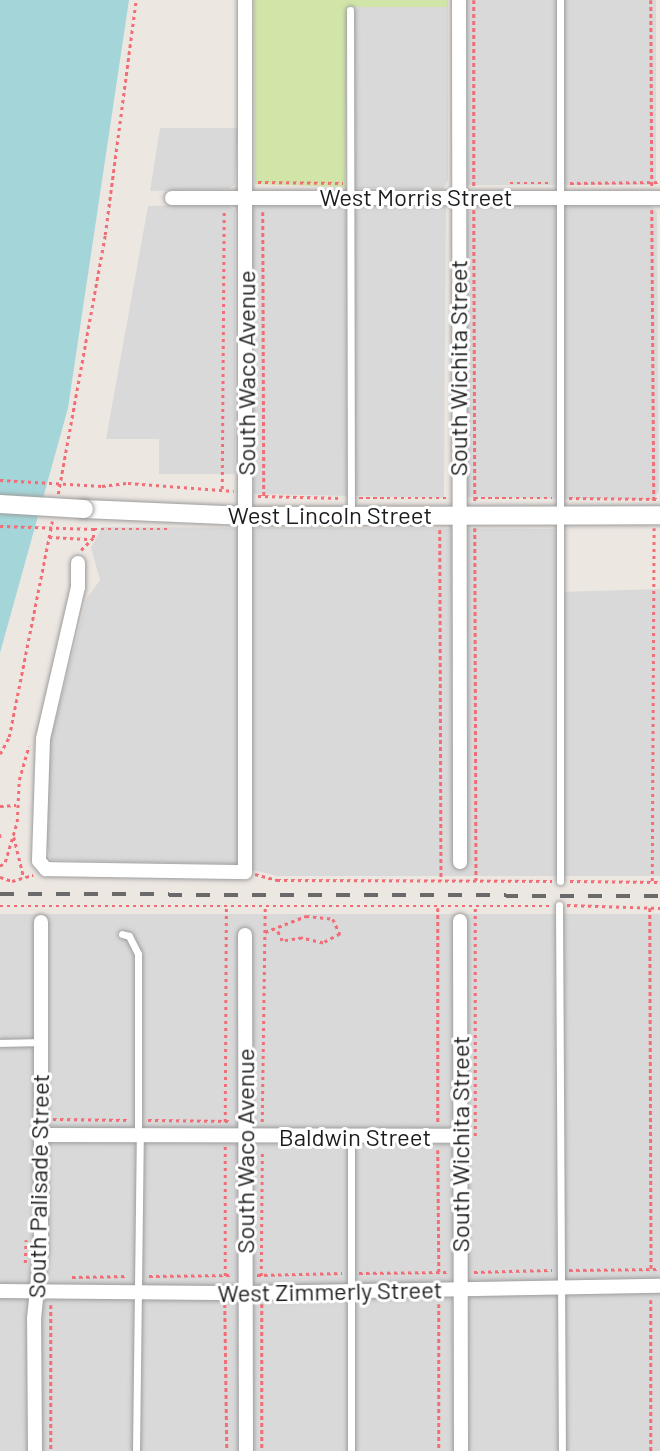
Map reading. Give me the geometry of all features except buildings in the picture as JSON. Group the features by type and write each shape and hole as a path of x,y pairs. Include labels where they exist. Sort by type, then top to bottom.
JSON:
{"street":[{"name":"South Waco Avenue","path":"245,0 245,872"},
{"name":"South Wichita Street","path":"459,0 467,197 466,507 460,862"},
{"name":"West Morris Street","path":"172,198 656,198"},
{"name":"West Lincoln Street","path":"0,504 247,516 351,507 657,507"},
{"path":"78,563 78,587 39,769 39,861 46,869 245,872"},
{"name":"South Wichita Street","path":"460,921 460,1136 467,1272 461,1451"},
{"name":"South Palisade Street","path":"35,1451 44,1292 41,922"},
{"name":"South Waco Avenue","path":"245,935 246,1451"},
{"name":"Baldwin Street","path":"41,1135 225,1138 460,1136"},
{"name":"West Zimmerly Street","path":"0,1291 246,1293 655,1286"}],"lane":[{"path":"560,0 560,881"},
{"path":"350,10 351,507"},
{"path":"559,905 562,1451"},
{"path":"122,934 129,936 138,954 139,1292 136,1451"},
{"path":"0,1043 41,1042"},
{"path":"351,1137 351,1451"}],"path":[{"path":"57,497 105,235 136,0"},
{"path":"474,0 467,197 466,507 476,880"},
{"path":"651,0 656,198 657,507 652,881"},
{"path":"263,208 264,497"},
{"path":"0,480 102,486 128,483 351,507 657,507"},
{"path":"439,507 441,880"},
{"path":"78,563 82,544 93,537 91,509"},
{"path":"0,760 55,510"},
{"path":"0,526 94,529"},
{"path":"49,537 88,539"},
{"path":"0,866 5,862 13,834 16,805 29,744"},
{"path":"0,806 16,805"},
{"path":"13,834 24,879"},
{"path":"0,877 12,881 24,879 46,869"},
{"path":"245,872 277,880 660,882"},
{"path":"0,906 265,905 304,909 356,903 374,908 475,905 513,909 559,905 660,908"},
{"path":"262,1451 265,905"},
{"path":"475,905 475,1140"},
{"path":"226,906 227,1451"},
{"path":"438,908 439,1451"},
{"path":"650,908 651,1269 655,1286 651,1451"},
{"path":"304,909 306,916"},
{"path":"265,932 276,928 280,923 306,916 333,919 340,934 323,943 302,938 282,941 276,928"},
{"path":"467,1290 467,1272 475,1265"},
{"path":"63,1277 660,1269"},
{"path":"44,1292 51,1451"}],"shaded area":[{"path":"465,0 656,0 656,185 465,185"},
{"path":"353,7 448,7 448,180 443,189 352,188"},
{"path":"160,128 238,128 235,185 228,189 150,191"},
{"path":"226,203 235,211 235,474 159,474 159,439 106,439 148,206"},
{"path":"474,203 649,204 657,212 659,491 653,500 465,497 466,211"},
{"path":"257,204 446,207 444,498 254,494 251,212"},
{"path":"102,527 559,529 558,592 660,589 660,876 277,876 229,864 51,860 45,839 48,749 87,598 100,580 91,548"},
{"path":"0,914 660,914 660,1451 0,1451"}],"green space":[{"path":"254,0 448,0 448,7 347,7 345,187 255,184"}],"water":[{"path":"0,0 129,0 68,408 0,653"}],"railway":[{"path":"0,894 660,896"}]}
